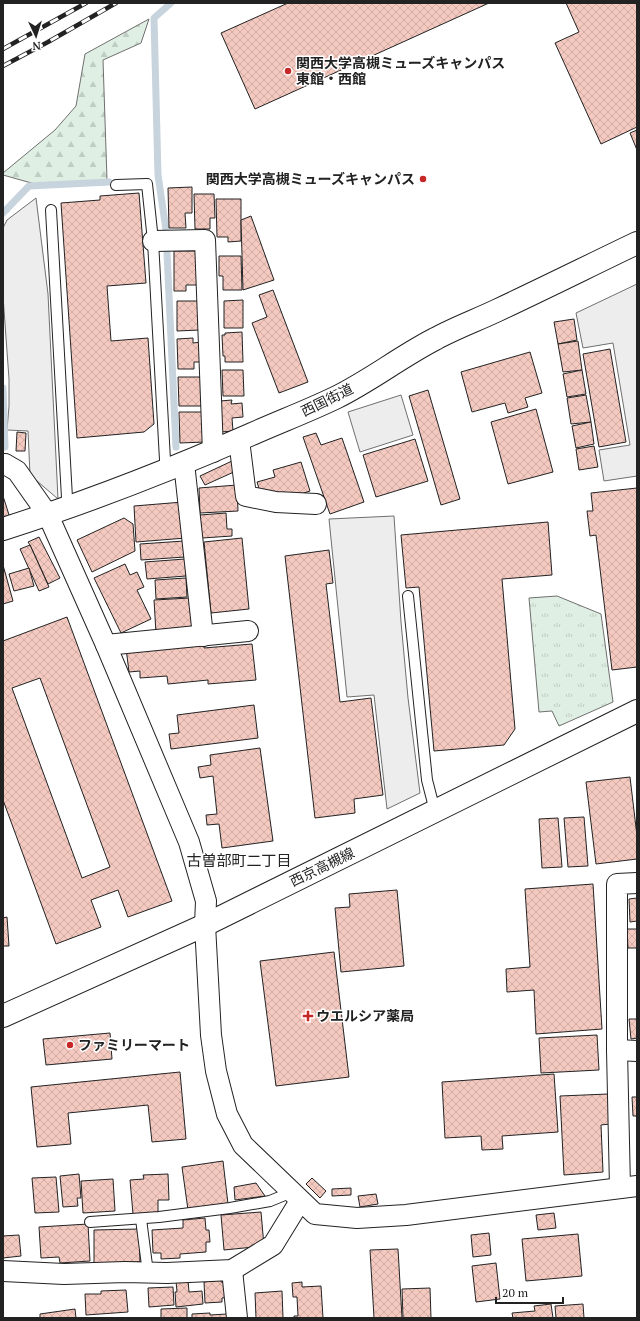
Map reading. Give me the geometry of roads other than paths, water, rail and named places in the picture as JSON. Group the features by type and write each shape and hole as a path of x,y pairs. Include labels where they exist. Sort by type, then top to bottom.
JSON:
{"main road":[{"name":"西国街道","path":"3,529 69,508 86,500 213,452 335,398 368,380 382,370 435,339 637,243"},
{"name":"西京高槻線","path":"3,1016 205,925 637,710"}],"street":[{"path":"163,241 205,240 213,452"},
{"path":"239,440 246,496 276,502 316,504"},
{"path":"3,464 17,471 48,515 106,645 189,842 206,901 205,925 211,1035 216,1071 227,1114 243,1146 315,1214 357,1218 406,1215 628,1187 617,1050 617,884 637,883"},
{"path":"176,466 203,636"},
{"path":"106,645 248,631"},
{"path":"617,1050 637,1051"},
{"path":"3,1271 64,1274 125,1272 167,1274 232,1270 273,1245 296,1197"},
{"path":"232,1270 237,1318"}],"lane":[{"path":"116,185 147,184 163,241 165,460 176,466"},
{"path":"51,210 66,491 69,508"},
{"path":"408,596 426,774 435,811"},
{"path":"90,1222 222,1209 296,1197"},
{"path":"142,1218 148,1273"}],"waterway":[{"path":"171,3 154,18 158,175 166,230 176,447"},
{"path":"3,213 29,186 109,182"},
{"path":"3,388 5,447"}],"railway":[{"path":"3,49 86,3"},
{"path":"3,66 116,3"}],"place":[{"name":"関西大学高槻ミューズキャンパス 東館・西館","path":"288,71"},
{"name":"関西大学高槻ミューズキャンパス","path":"423,179"},
{"name":"ウエルシア薬局","path":"308,1016"},
{"name":"ファミリーマート","path":"70,1045"}],"district":[{"name":"古曽部町二丁目","path":"239,861"}]}
